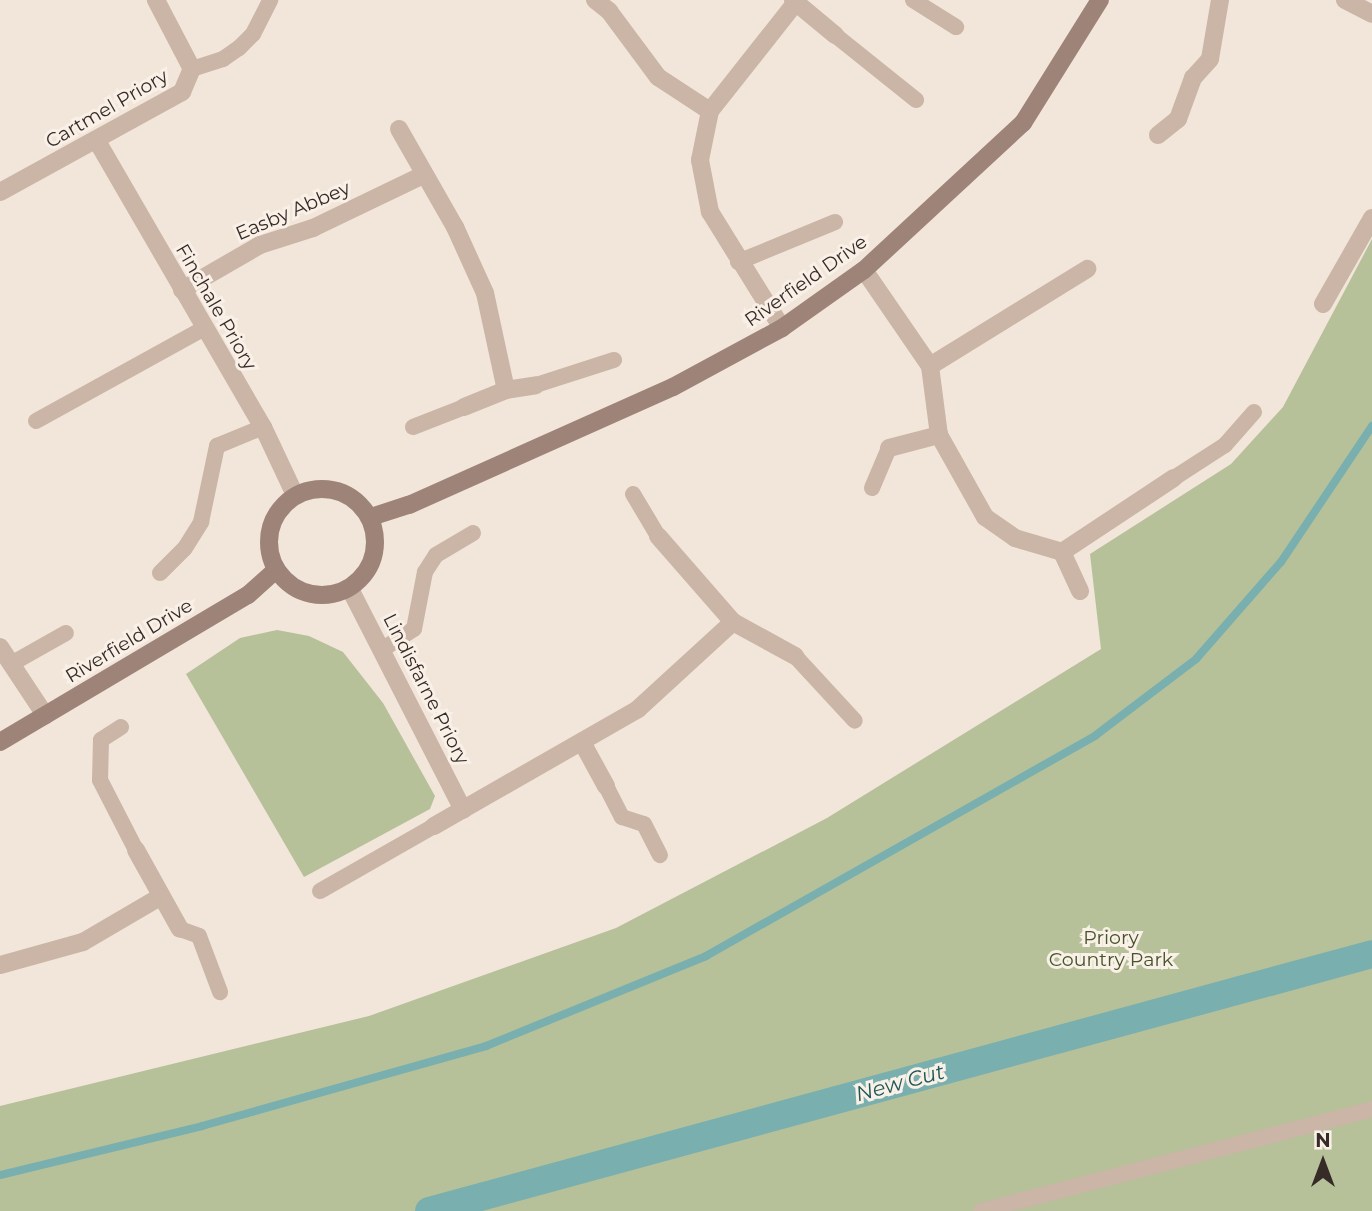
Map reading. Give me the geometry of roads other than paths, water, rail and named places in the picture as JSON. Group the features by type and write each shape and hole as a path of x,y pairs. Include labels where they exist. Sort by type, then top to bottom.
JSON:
{"street":[{"name":"Cartmel Priory","path":"0,192 182,92 192,69 156,0"},
{"name":"Riverfield Drive","path":"371,517 409,505 673,387 782,328 864,270 1023,123 1100,0"},
{"path":"1158,135 1178,119 1193,78 1210,59 1220,0"},
{"path":"1345,0 1372,14"},
{"path":"782,328 738,262 710,212 702,188 700,160 710,111 794,1 835,35"},
{"path":"608,4 658,77 710,111"},
{"path":"399,129 423,176 455,228 485,293 506,390"},
{"name":"Finchale Priory","path":"97,141 203,329 263,427 295,495"},
{"name":"Easby Abbey","path":"182,290 260,245 313,228 423,176"},
{"path":"1323,304 1372,218"},
{"path":"930,366 1087,269"},
{"path":"864,270 930,366 939,435 985,517 1015,538 1062,552 1080,591"},
{"path":"464,407 506,390 536,385"},
{"path":"889,448 939,435"},
{"path":"1062,552 1174,478"},
{"path":"326,488 356,500 371,517 376,544 367,573 349,589 324,596 297,589 276,570 268,545 274,517 295,495 326,488"},
{"path":"658,536 733,622 795,656"},
{"name":"Riverfield Drive","path":"0,742 248,595 276,570"},
{"name":"Lindisfarne Priory","path":"349,589 383,649 463,810"},
{"path":"434,826 583,744 638,709 733,622"},
{"path":"0,647 45,715"},
{"path":"583,744 606,786"},
{"path":"136,850 180,929"},
{"path":"0,965 83,943 160,897"}],"lane":[{"path":"192,69 223,59 239,48 253,34 270,0"},
{"path":"912,0 956,27"},
{"path":"835,35 916,100"},
{"path":"738,262 835,222"},
{"path":"36,421 203,329"},
{"path":"536,385 614,360"},
{"path":"413,427 464,407"},
{"path":"1174,478 1225,445 1254,412"},
{"path":"160,573 186,548 201,522 217,446 263,427"},
{"path":"872,488 889,448"},
{"path":"633,494 658,536"},
{"path":"383,649 414,629 425,572 436,555 473,533"},
{"path":"11,664 66,633"},
{"path":"795,656 855,720"},
{"path":"121,727 102,740 100,780 136,850"},
{"path":"606,786 622,817 644,824 660,855"},
{"path":"320,891 434,826"},
{"path":"180,929 199,936 220,992"},
{"path":"981,1211 1372,1109"}],"waterway":[{"path":"0,1175 202,1126 486,1046 706,956 1096,735 1196,659 1281,562 1372,426"},
{"name":"New Cut","path":"429,1211 1372,954"}],"park label":[{"name":"Priory Country Park","path":"1111,949"}]}
